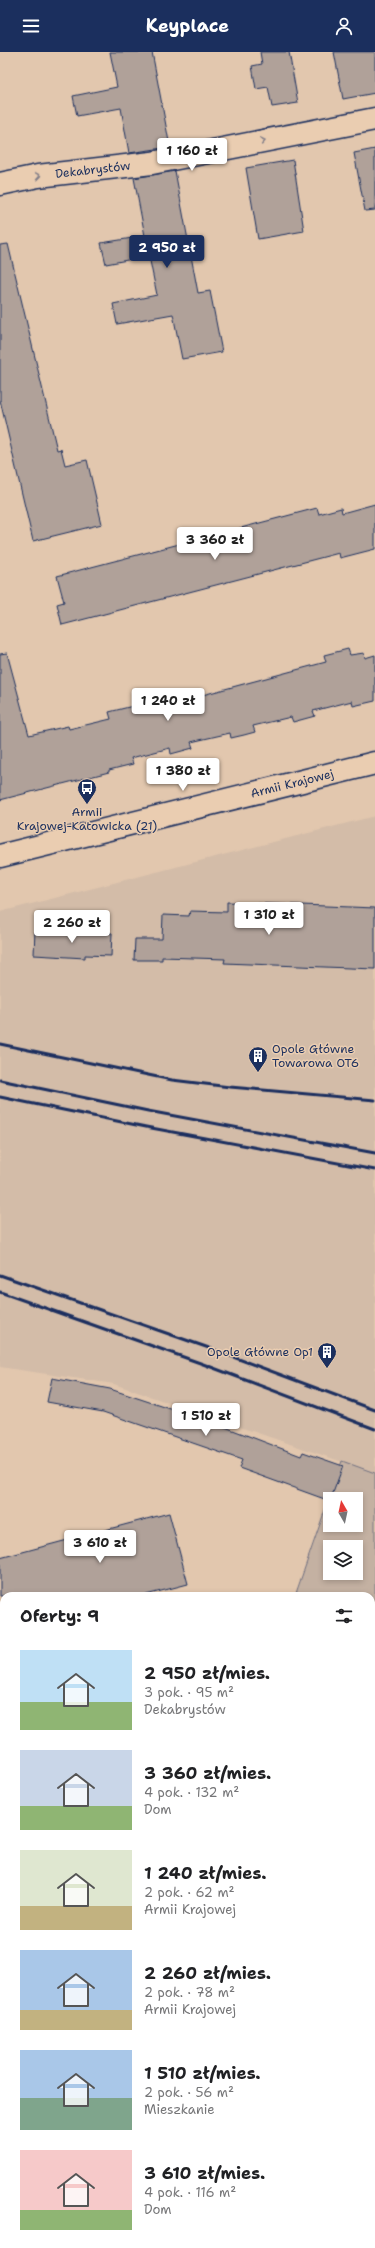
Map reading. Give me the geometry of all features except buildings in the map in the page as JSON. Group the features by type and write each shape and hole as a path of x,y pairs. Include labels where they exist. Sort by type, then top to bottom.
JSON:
{"street":[{"name":"Dekabrystów","path":"0,184 38,176 152,163 375,119"},
{"name":"Armii Krajowej","path":"0,856 375,763"}],"shaded area":[{"path":"375,816 375,1473 114,1384 0,1367 0,912"},
{"path":"342,1461 375,1473 375,1592 296,1592 323,1516 323,1532 363,1532 363,1492 331,1492"}],"railway":[{"path":"0,1044 172,1080 230,1087 375,1100"},
{"path":"0,1080 148,1111 375,1153"},
{"path":"0,1097 146,1127 375,1170"},
{"path":"0,1275 209,1348 375,1410"},
{"path":"0,1292 203,1364 375,1429"}],"place":[{"name":"Armii Krajowej-Katowicka (21)","path":"87,805"},
{"name":"Opole Główne Towarowa OT6","path":"258,1073"},
{"name":"Opole Główne Op1","path":"327,1369"}]}
